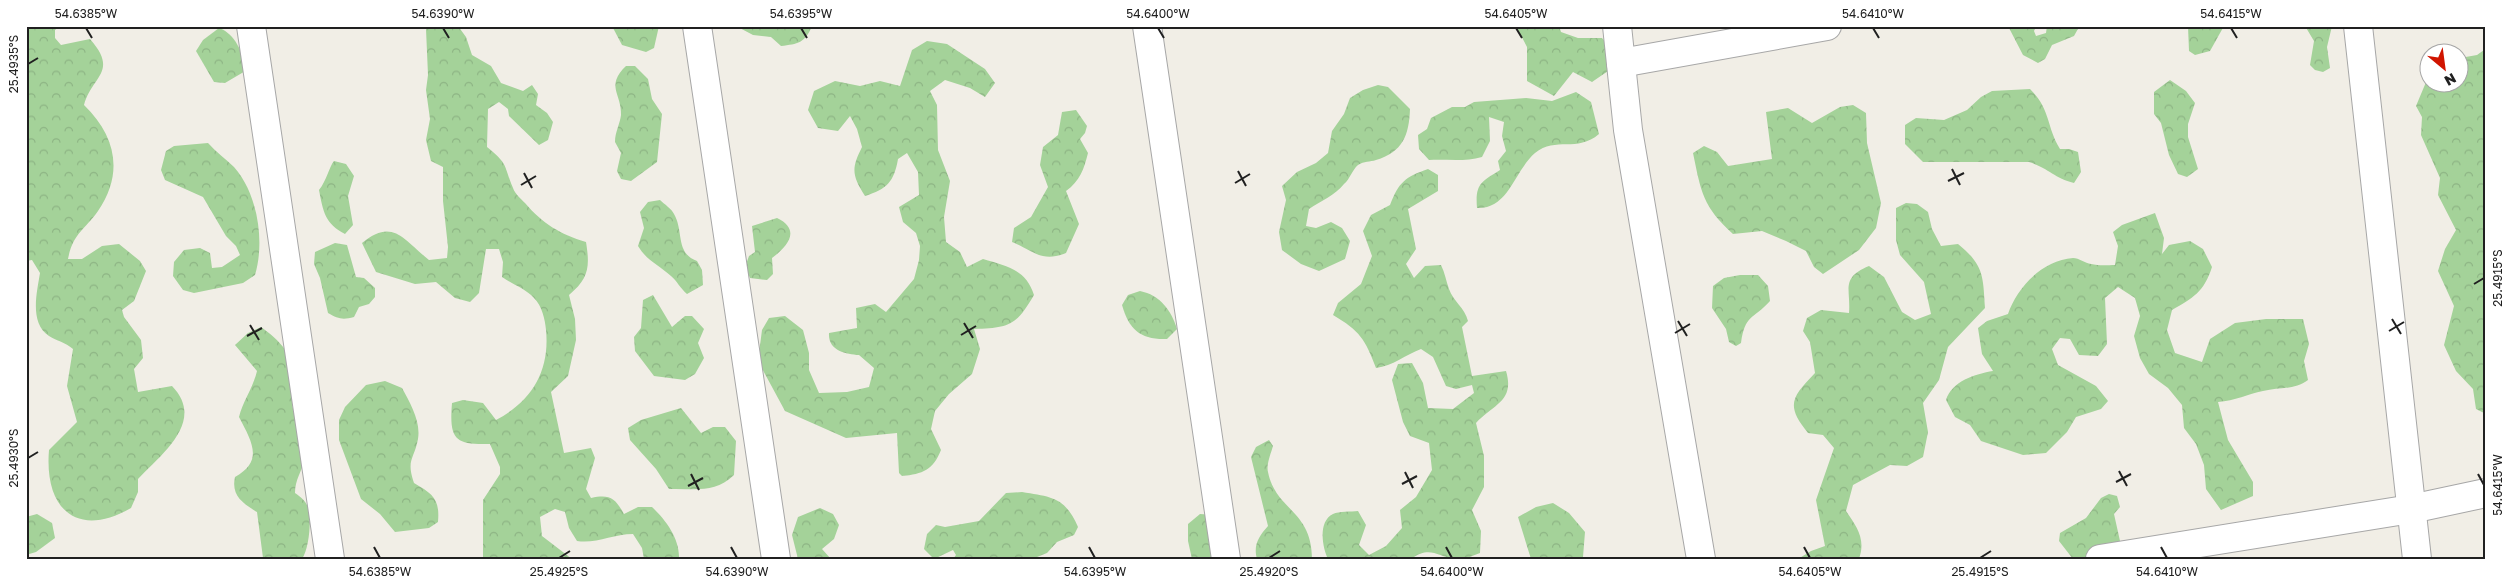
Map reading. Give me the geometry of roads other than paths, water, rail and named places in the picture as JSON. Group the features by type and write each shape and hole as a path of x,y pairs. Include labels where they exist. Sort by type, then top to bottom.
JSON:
{"street":[{"path":"251,26 330,559"},
{"path":"697,26 776,559"},
{"path":"1147,26 1226,559"},
{"path":"1617,26 1628,130 1701,559"},
{"path":"1621,63 1827,26"},
{"path":"2358,26 2418,559"},
{"path":"2100,559 2411,509 2486,493"}]}
